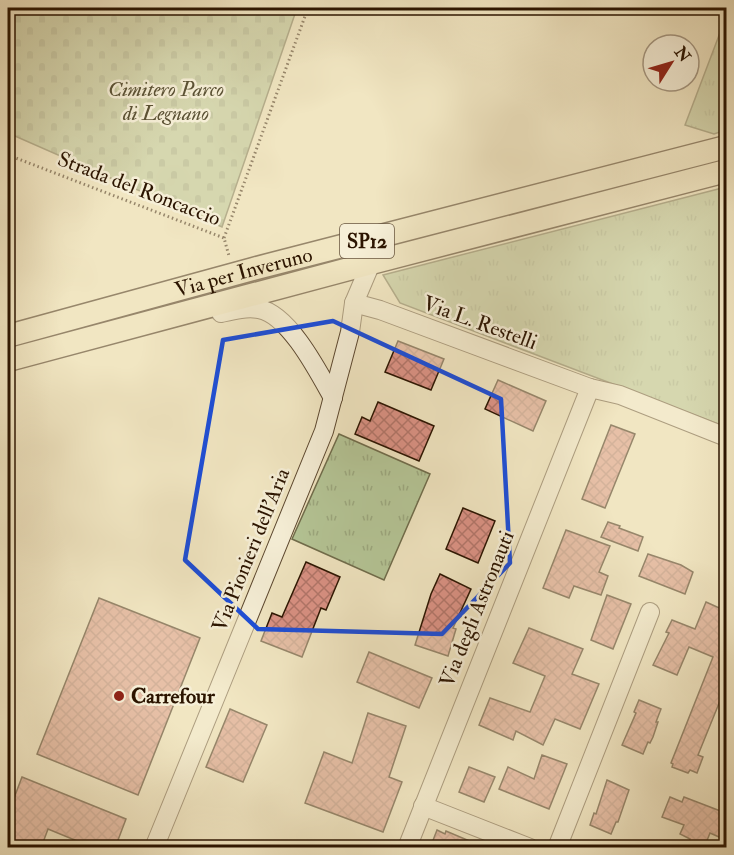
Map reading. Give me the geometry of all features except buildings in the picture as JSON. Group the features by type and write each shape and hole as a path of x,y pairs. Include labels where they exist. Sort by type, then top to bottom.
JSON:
{"main road":[{"name":"Via per Inveruno","path":"8,336 236,274 726,147"},
{"name":"Via per Inveruno","path":"8,360 726,171"}],"street":[{"name":"Via Pionieri dell'Aria","path":"154,848 324,431 350,332 354,303 371,263"},
{"name":"Via L. Restelli","path":"354,303 380,310 590,388 620,395 726,437"},
{"path":"8,367 238,308 261,309 279,321 303,346 333,398"},
{"name":"Via degli Astronauti","path":"406,848 590,388"},
{"path":"557,848 650,612"},
{"path":"423,806 530,848"}],"path":[{"path":"224,238 308,8"},
{"name":"Strada del Roncaccio","path":"8,155 224,238 236,274"}],"highlighted area":[{"path":"333,321 501,399 510,563 442,634 258,629 185,560 223,340"}],"green space":[{"name":"Cimitero Parco di Legnano","path":"8,8 297,8 222,227 8,133"},
{"path":"726,17 726,130 714,134 685,125 697,93 701,93 701,83"},
{"path":"726,187 726,427 400,303 383,275"},
{"path":"339,434 430,474 384,580 292,539"}],"place":[{"name":"Carrefour","path":"119,696"}]}
